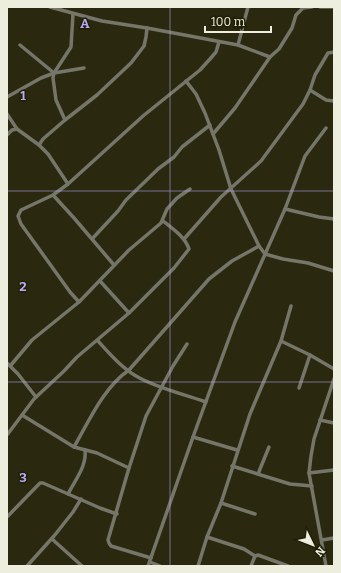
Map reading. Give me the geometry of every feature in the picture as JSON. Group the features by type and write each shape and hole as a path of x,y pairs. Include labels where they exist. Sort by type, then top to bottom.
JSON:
{"street":[{"path":"50,7 102,21 238,45 270,57"},
{"path":"238,45 248,7"},
{"path":"213,134 235,108 270,57 279,49 296,16 303,8 312,7"},
{"path":"320,7 334,7"},
{"path":"65,120 56,100 53,78 54,73 71,47 73,14"},
{"path":"39,145 43,139 65,120 98,95 130,63 144,46 147,28"},
{"path":"79,302 70,292 21,224 18,216 21,210 53,195 68,184 143,116 210,60 216,52 219,42"},
{"path":"20,45 54,73"},
{"path":"184,239 221,197 261,161 293,118 310,90 315,76 328,53 334,52"},
{"path":"7,96 41,78 54,73 84,68"},
{"path":"186,81 196,94 210,125 231,189 259,246 265,254 283,259 308,263 334,271"},
{"path":"310,90 326,100 334,101"},
{"path":"7,114 17,129 39,145 48,154 68,184"},
{"path":"92,239 126,200 158,169 174,157 182,147 210,125"},
{"path":"150,562 235,322 285,209 305,156 326,128"},
{"path":"7,135 12,130 17,129"},
{"path":"36,397 9,364 32,340 79,302 114,265 163,221 167,209 177,198 190,189"},
{"path":"53,195 114,265"},
{"path":"285,209 334,219"},
{"path":"7,435 36,397 77,357 98,341 129,313 186,254 189,249 184,239 163,221"},
{"path":"74,447 107,391 129,370 209,279 238,258 259,246"},
{"path":"100,281 129,313"},
{"path":"198,566 207,537 221,503 237,450 250,414 281,341 291,306"},
{"path":"98,341 116,360 136,376 162,387 206,402"},
{"path":"281,341 334,369"},
{"path":"160,566 111,546 108,543 108,540 146,416 179,355 187,344"},
{"path":"299,388 310,355"},
{"path":"326,566 309,473 310,456 334,379"},
{"path":"22,416 74,447 97,453 129,468"},
{"path":"320,420 334,423"},
{"path":"193,437 237,450"},
{"path":"258,474 269,446"},
{"path":"68,494 84,464 86,458 85,450"},
{"path":"232,466 294,485 312,486"},
{"path":"309,473 334,470"},
{"path":"7,517 40,483 116,514"},
{"path":"27,566 52,539 81,500"},
{"path":"221,503 255,514"},
{"path":"207,537 244,549 255,556 258,555 288,566"},
{"path":"322,540 334,538"},
{"path":"52,539 82,566"},
{"path":"251,566 255,556"}]}
